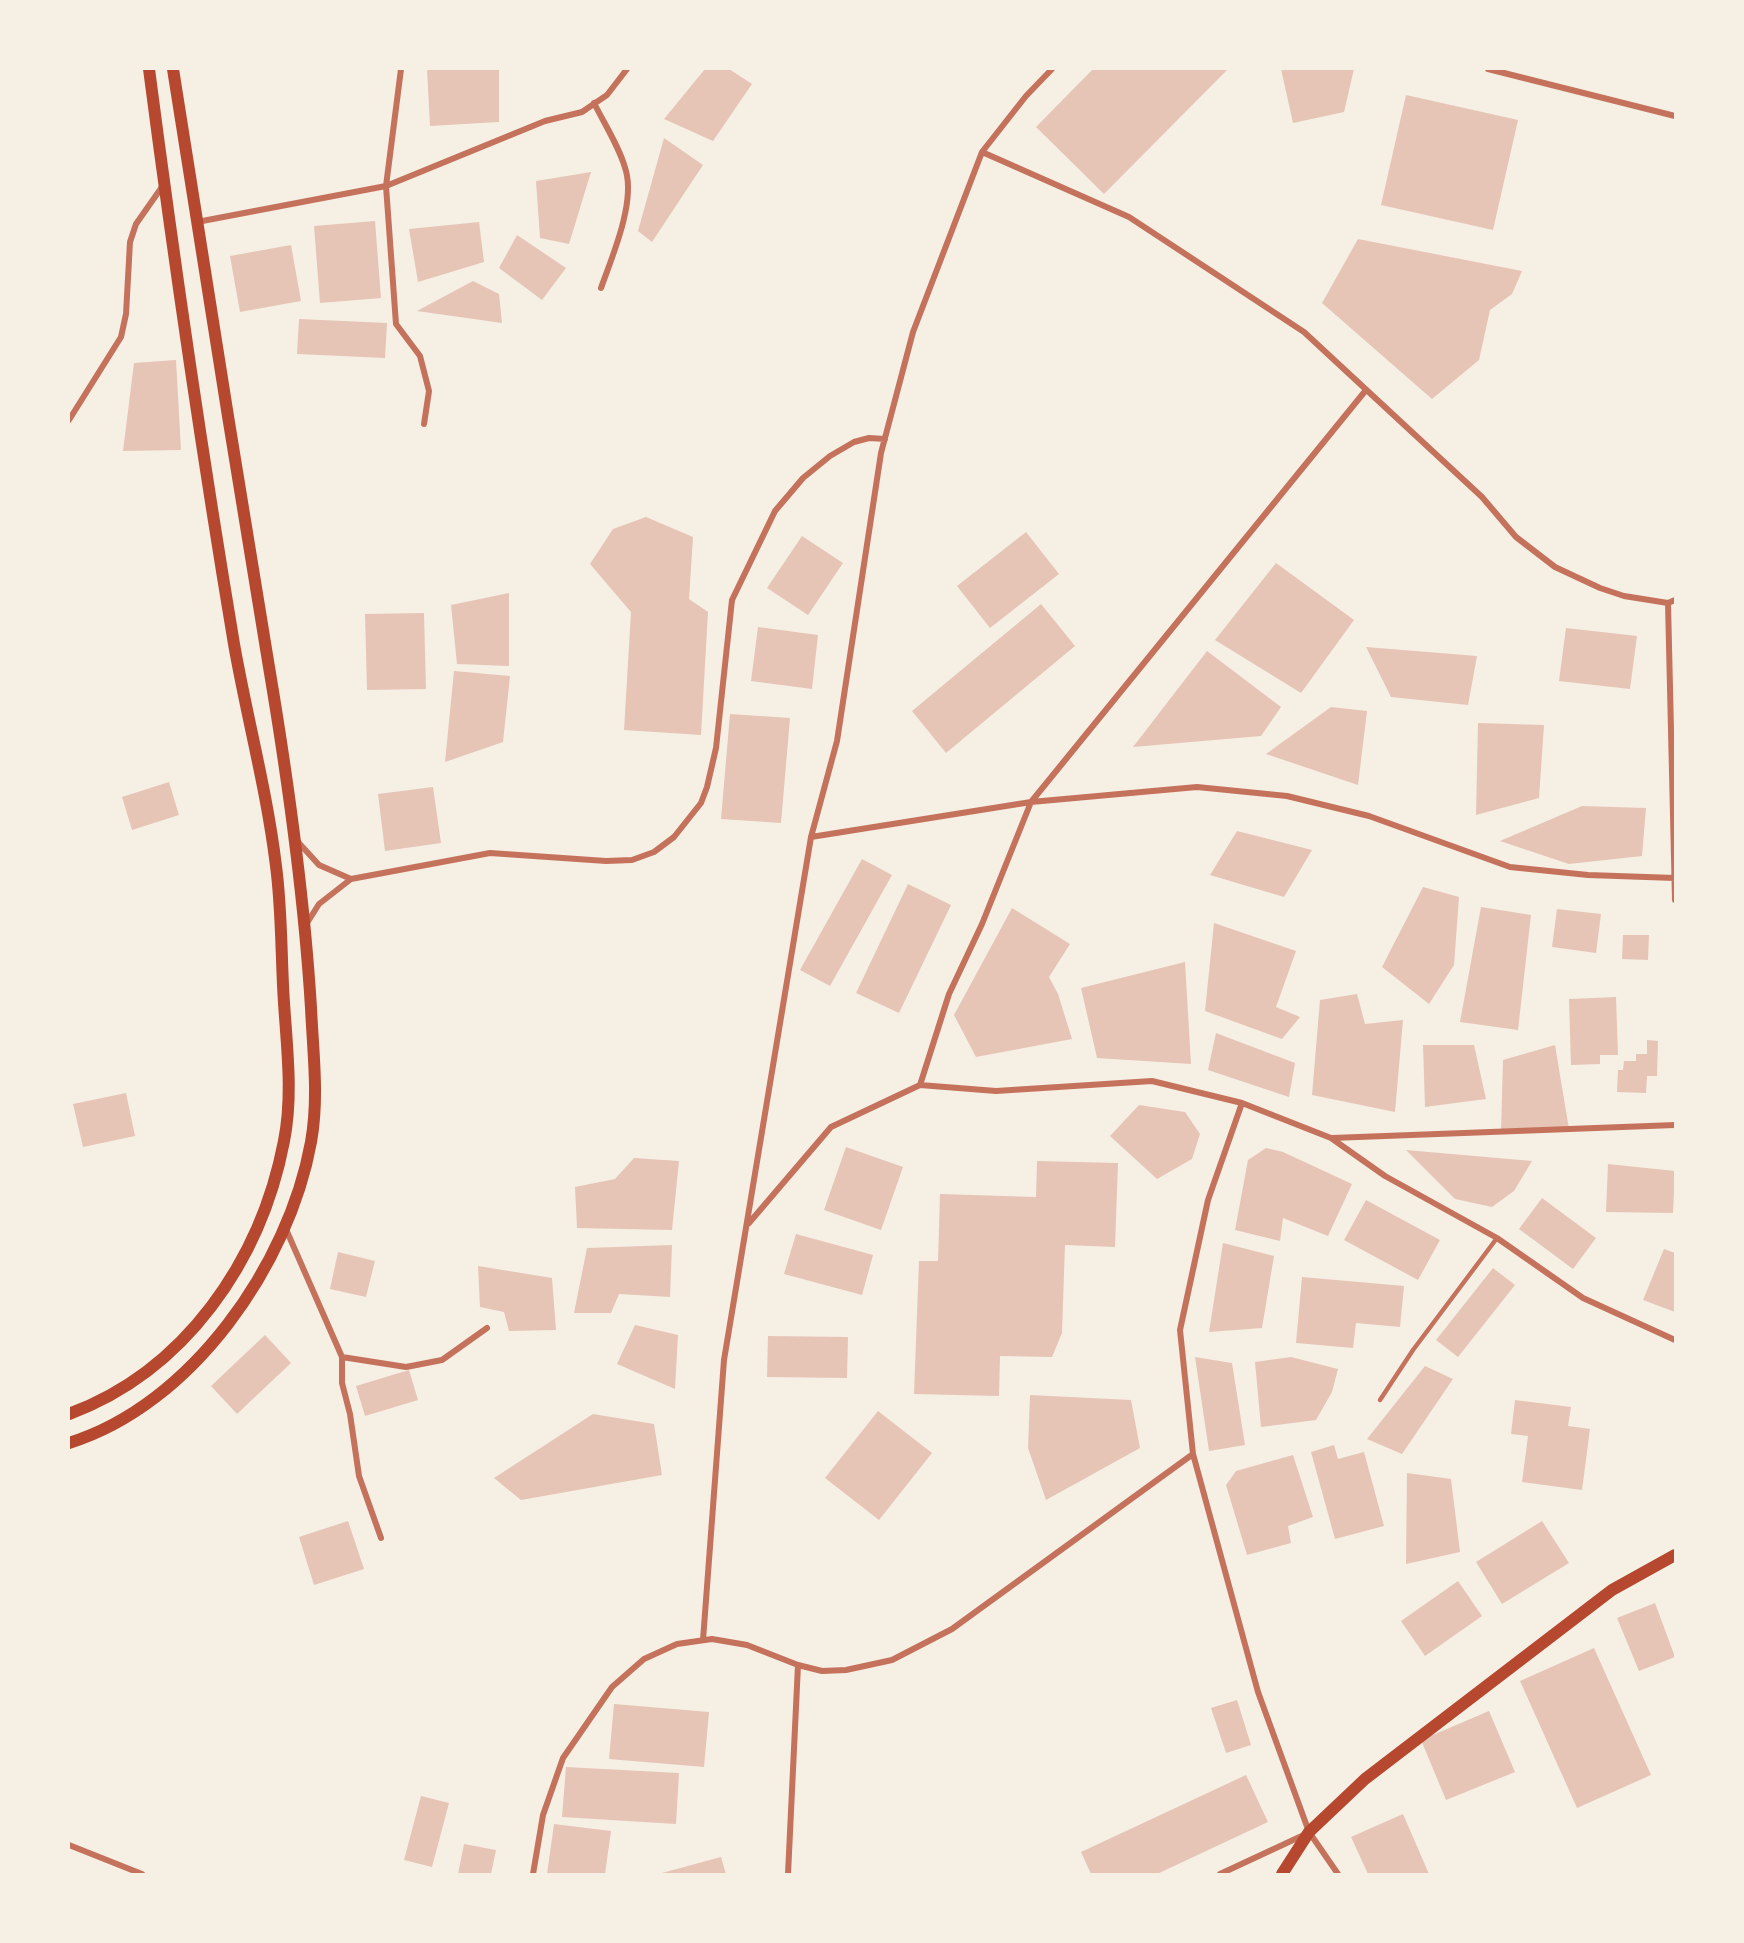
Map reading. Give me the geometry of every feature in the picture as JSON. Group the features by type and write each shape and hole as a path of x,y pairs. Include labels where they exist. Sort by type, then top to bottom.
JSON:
{"main road":[{"path":"69,1414 95,1404 139,1379 157,1364 175,1348 235,1275 258,1230 273,1185 284,1140 289,1088 276,866 234,646 149,69"},
{"path":"69,1443 122,1418 167,1389 205,1353 246,1299 285,1226 300,1193 312,1138 315,1095 296,840 173,69"},
{"path":"1282,1874 1309,1832 1365,1779 1612,1590 1675,1555"}],"street":[{"path":"401,69 386,186 396,324 420,356 429,391 424,424"},
{"path":"197,222 386,186 545,121 582,112 607,95 627,69"},
{"path":"703,1640 724,1360 811,837 837,741 885,439 913,332 982,152 1052,69"},
{"path":"1488,69 1675,116"},
{"path":"594,103 627,171 627,195 618,241 601,288"},
{"path":"982,152 1129,217 1304,332 1482,497 1499,519 1535,553 1570,575 1600,588 1624,596 1672,602 1675,900"},
{"path":"70,415 121,337 126,314 130,242 136,224 164,183"},
{"path":"920,1085 949,994 982,924 1031,802 1366,390"},
{"path":"304,926 319,904 351,879 490,853 606,861 632,860 654,852 674,837 701,803 707,787 716,748 732,600 775,511 803,478 830,456 854,442 869,438 885,439"},
{"path":"811,837 1031,802 1197,787 1287,796 1369,816 1510,867 1588,875 1674,878"},
{"path":"296,840 319,865 351,879"},
{"path":"747,1225 831,1127 920,1085 996,1091 1152,1081 1242,1103 1331,1138 1385,1176 1497,1238 1583,1298 1675,1340"},
{"path":"1242,1103 1208,1200 1180,1330 1193,1454 1258,1692 1309,1832 1338,1874"},
{"path":"1331,1138 1675,1125"},
{"path":"285,1226 342,1357 342,1383 350,1414 359,1476 381,1538"},
{"path":"342,1357 406,1367 442,1360 487,1328"},
{"path":"533,1874 543,1815 563,1758 600,1702 626,1673 644,1659 677,1644 703,1640 747,1645 798,1665 822,1671 869,1666 892,1660 935,1640 1193,1454"},
{"path":"788,1874 798,1665"},
{"path":"1221,1874 1309,1832"},
{"path":"69,1845 142,1874"}],"lane":[{"path":"1380,1400 1413,1350 1497,1238"}],"building":[{"path":"427,69 499,69 499,122 430,126"},
{"path":"705,69 729,69 752,84 713,141 664,119"},
{"path":"1093,69 1228,69 1104,194 1036,127"},
{"path":"1281,69 1354,69 1344,112 1293,123"},
{"path":"1406,95 1518,120 1493,230 1381,205"},
{"path":"664,138 703,165 652,242 638,231"},
{"path":"591,172 569,244 540,238 536,181"},
{"path":"375,221 381,298 320,303 314,226"},
{"path":"479,222 484,262 418,282 409,229"},
{"path":"517,235 566,268 542,300 499,268"},
{"path":"1358,239 1522,271 1512,294 1490,310 1479,360 1432,399 1322,303"},
{"path":"291,245 301,301 240,312 230,256"},
{"path":"473,281 499,294 502,323 417,311"},
{"path":"299,319 387,323 385,358 297,354"},
{"path":"176,360 181,450 123,451 134,363"},
{"path":"646,517 693,537 689,599 708,612 701,735 624,730 631,612 590,564 613,529"},
{"path":"1026,532 1059,574 990,628 957,586"},
{"path":"802,536 843,563 808,615 767,588"},
{"path":"1276,563 1354,620 1301,693 1215,640"},
{"path":"509,593 509,666 457,664 451,605"},
{"path":"1041,604 1075,646 946,753 912,711"},
{"path":"424,613 426,689 367,690 365,614"},
{"path":"758,627 818,635 812,689 751,681"},
{"path":"1566,628 1637,636 1630,689 1559,681"},
{"path":"1366,647 1477,656 1468,705 1391,697"},
{"path":"1207,651 1281,707 1261,736 1133,747"},
{"path":"454,671 510,676 503,742 445,762"},
{"path":"1331,707 1367,711 1358,785 1266,754"},
{"path":"730,714 790,718 781,823 721,819"},
{"path":"1478,723 1544,725 1539,798 1476,815"},
{"path":"169,782 179,815 132,830 122,797"},
{"path":"433,787 441,843 385,851 378,794"},
{"path":"1582,806 1646,808 1642,856 1569,864 1500,841"},
{"path":"1237,831 1312,850 1284,897 1210,875"},
{"path":"862,859 892,875 830,986 800,970"},
{"path":"908,884 951,905 899,1013 856,993"},
{"path":"1423,887 1459,897 1454,965 1429,1004 1382,967"},
{"path":"1481,907 1531,915 1518,1030 1460,1022"},
{"path":"1012,908 1070,944 1049,977 1058,994 1072,1039 976,1057 954,1015"},
{"path":"1557,909 1601,914 1596,953 1552,947"},
{"path":"1214,923 1296,951 1276,1007 1300,1017 1282,1039 1205,1011"},
{"path":"1623,935 1649,935 1648,960 1622,959"},
{"path":"1185,962 1191,1064 1097,1058 1081,988"},
{"path":"1357,994 1365,1024 1403,1020 1395,1112 1312,1095 1320,1000"},
{"path":"1616,997 1618,1055 1600,1055 1600,1064 1571,1065 1569,999"},
{"path":"1216,1033 1295,1063 1289,1097 1208,1070"},
{"path":"1647,1040 1658,1041 1657,1076 1647,1076 1646,1093 1617,1092 1618,1070 1623,1070 1624,1061 1636,1061 1636,1054 1647,1054"},
{"path":"1423,1045 1474,1045 1486,1099 1425,1107"},
{"path":"1555,1045 1569,1129 1501,1131 1503,1060"},
{"path":"126,1093 135,1136 83,1147 73,1104"},
{"path":"1139,1105 1185,1112 1200,1134 1192,1159 1157,1179 1110,1136"},
{"path":"846,1147 903,1167 881,1230 824,1210"},
{"path":"1266,1148 1283,1152 1352,1184 1328,1236 1283,1218 1280,1241 1235,1230 1248,1160"},
{"path":"1406,1150 1532,1161 1514,1191 1492,1207 1455,1199"},
{"path":"634,1158 679,1161 672,1230 577,1228 575,1187 615,1179"},
{"path":"1037,1161 1118,1163 1115,1247 1065,1245 1062,1333 1052,1357 1000,1356 999,1396 914,1394 919,1261 938,1261 940,1194 1036,1197"},
{"path":"1608,1164 1675,1171 1673,1213 1606,1212"},
{"path":"1542,1198 1596,1238 1573,1269 1519,1229"},
{"path":"1366,1200 1440,1240 1418,1280 1344,1240"},
{"path":"796,1234 873,1255 862,1295 784,1274"},
{"path":"1223,1243 1274,1256 1262,1328 1209,1332"},
{"path":"672,1245 670,1297 619,1294 611,1313 574,1313 587,1248"},
{"path":"1664,1249 1675,1253 1675,1312 1643,1300"},
{"path":"338,1252 375,1261 366,1297 330,1289"},
{"path":"478,1266 552,1278 556,1330 509,1331 504,1312 480,1307"},
{"path":"1493,1268 1515,1285 1458,1357 1436,1340"},
{"path":"1302,1277 1404,1286 1400,1327 1356,1323 1353,1348 1296,1343"},
{"path":"635,1325 678,1335 675,1389 617,1364"},
{"path":"265,1335 291,1363 237,1414 211,1386"},
{"path":"768,1336 848,1337 847,1378 767,1377"},
{"path":"1195,1357 1232,1363 1245,1445 1209,1451"},
{"path":"1291,1357 1338,1369 1332,1392 1316,1420 1261,1427 1255,1362"},
{"path":"1425,1366 1453,1379 1402,1454 1367,1439"},
{"path":"409,1370 418,1400 365,1416 356,1386"},
{"path":"1030,1395 1131,1400 1140,1448 1046,1500 1028,1448"},
{"path":"1515,1400 1571,1407 1568,1426 1590,1429 1582,1490 1522,1482 1528,1436 1511,1434"},
{"path":"878,1411 932,1453 879,1520 825,1478"},
{"path":"593,1414 654,1424 662,1475 521,1500 494,1478"},
{"path":"1334,1445 1338,1459 1364,1452 1384,1526 1335,1539 1311,1452"},
{"path":"1293,1455 1313,1517 1288,1526 1291,1543 1247,1555 1226,1485 1236,1471"},
{"path":"1407,1473 1451,1479 1460,1552 1406,1564"},
{"path":"348,1521 364,1569 314,1585 299,1537"},
{"path":"1542,1521 1569,1563 1502,1604 1476,1562"},
{"path":"1458,1581 1482,1616 1425,1656 1401,1621"},
{"path":"1655,1603 1675,1657 1639,1671 1617,1618"},
{"path":"1594,1648 1651,1775 1577,1808 1520,1681"},
{"path":"1237,1700 1251,1745 1226,1753 1211,1708"},
{"path":"614,1704 709,1712 704,1767 609,1759"},
{"path":"1489,1711 1515,1772 1446,1800 1421,1740"},
{"path":"566,1767 679,1773 676,1824 562,1817"},
{"path":"1246,1775 1268,1822 1157,1874 1091,1874 1081,1852"},
{"path":"421,1796 449,1803 432,1867 404,1860"},
{"path":"1403,1814 1429,1874 1368,1874 1351,1837"},
{"path":"554,1824 611,1831 605,1874 547,1874"},
{"path":"464,1844 496,1850 491,1874 458,1874"},
{"path":"721,1857 726,1874 662,1874 662,1873"}]}
